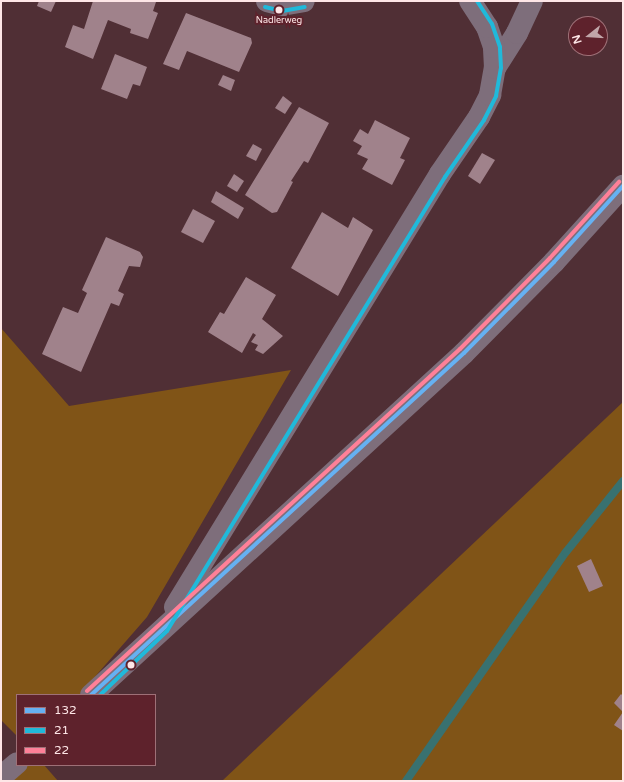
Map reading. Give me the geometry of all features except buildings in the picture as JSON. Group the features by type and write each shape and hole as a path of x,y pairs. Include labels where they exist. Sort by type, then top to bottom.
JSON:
{"street":[{"path":"267,1 282,4 304,1"},
{"path":"162,628 440,174 479,117 490,95 495,68 494,47 487,27 470,1"},
{"path":"495,68 517,33 532,1"},
{"path":"92,694 162,628 464,353 554,262 623,186"},
{"path":"1,778 16,764"}],"shaded area":[{"path":"1,328 69,406 291,370 147,617 80,694 16,694 16,735 1,720"},
{"path":"623,402 623,781 222,781"},
{"path":"16,766 45,766 58,781 1,781"}],"waterway":[{"path":"406,781 566,552 623,481"}],"transit line":[{"name":"21","path":"101,694 167,631 445,177 484,120 496,96 501,68 500,47 492,24 477,1"},
{"name":"21","path":"265,7 282,11 305,7"},
{"name":"22","path":"87,691 460,349 550,258 619,182"},
{"name":"132","path":"92,694 464,353 554,262 623,186"}],"place":[{"name":"Nadlerweg","path":"279,10"}]}
